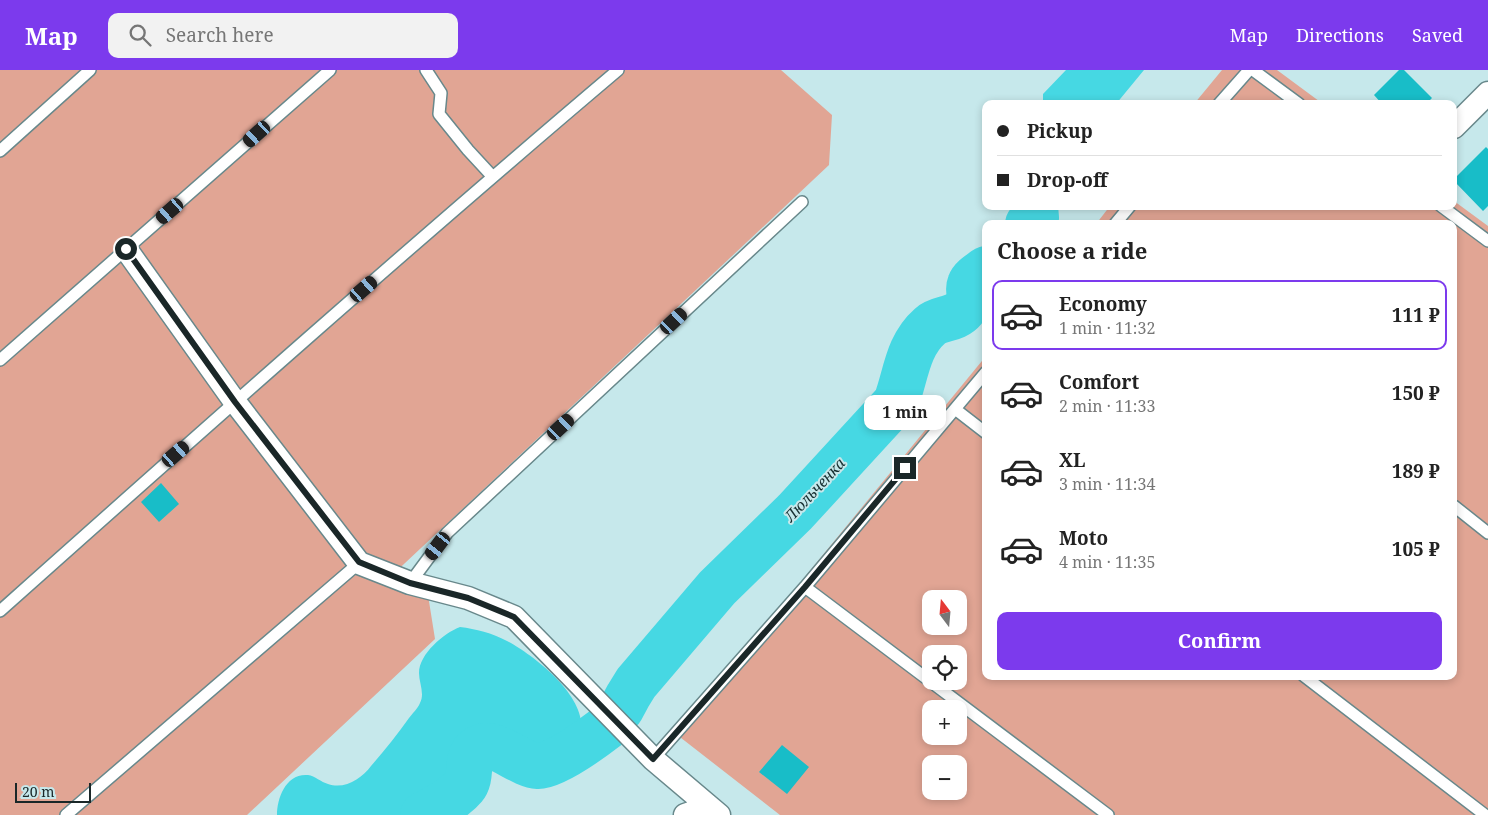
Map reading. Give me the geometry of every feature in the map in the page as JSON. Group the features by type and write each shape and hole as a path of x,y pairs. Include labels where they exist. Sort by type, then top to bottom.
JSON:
{"street":[{"path":"1457,124 1488,93"},
{"path":"126,249 235,402 359,562 410,583 468,598 514,617 653,759 714,811"},
{"path":"685,815 714,811"}],"lane":[{"path":"0,151 90,70"},
{"path":"0,360 330,70"},
{"path":"426,70 441,94 439,114 492,176"},
{"path":"0,611 492,176 618,70"},
{"path":"1223,100 1249,70"},
{"path":"1253,70 1294,100"},
{"path":"410,583 447,533 802,202"},
{"path":"1118,220 1127,210"},
{"path":"1446,210 1488,241"},
{"path":"653,759 805,587 982,377"},
{"path":"955,409 982,430"},
{"path":"1457,508 1488,532"},
{"path":"66,815 359,562"},
{"path":"805,587 1108,815"},
{"path":"1309,680 1485,815"}],"shaded area":[{"path":"0,70 781,70 832,115 829,165 388,579 428,595 435,639 247,815 0,815"},
{"path":"1222,70 1277,70 1318,100 1197,100"},
{"path":"1457,203 1488,226 1488,815 780,815 676,734 982,361 982,680 1457,680 1457,220 1099,220 1107,210 1457,210"}],"water":[{"path":"1066,70 1144,70 1119,100 1043,100 1043,94"},
{"path":"460,627 484,632 507,641 538,662 554,676 568,692 578,709 581,726 577,742 562,757 548,764 536,766 516,759 491,746 482,747 472,754 469,776 464,787 441,805 425,814 277,815 277,808 284,788 289,782 300,775 308,775 328,784 341,785 353,782 367,770 419,705 422,692 419,673 423,659 433,645"}],"building":[{"path":"1399,70 1404,70 1432,98 1430,100 1378,100 1374,95"},
{"path":"1486,147 1488,149 1488,206 1483,211 1457,184 1457,176"},
{"path":"161,483 179,504 159,522 141,502"},
{"path":"782,745 809,767 787,794 759,772"}],"waterway":[{"name":"Люльченка","path":"1033,220 1036,218 1035,210"},
{"name":"Люльченка","path":"621,709 636,683 717,588 795,512 896,402 916,343 922,334 934,323 960,313 968,305 971,282 982,272"},
{"name":"Люльченка","path":"423,815 450,799 464,787 467,782 472,755 481,747 494,747 531,765 545,765 573,751 607,727"}],"route":[{"path":"126,249 235,402 359,562 410,583 468,598 514,617 653,759 805,587 905,468"}]}
